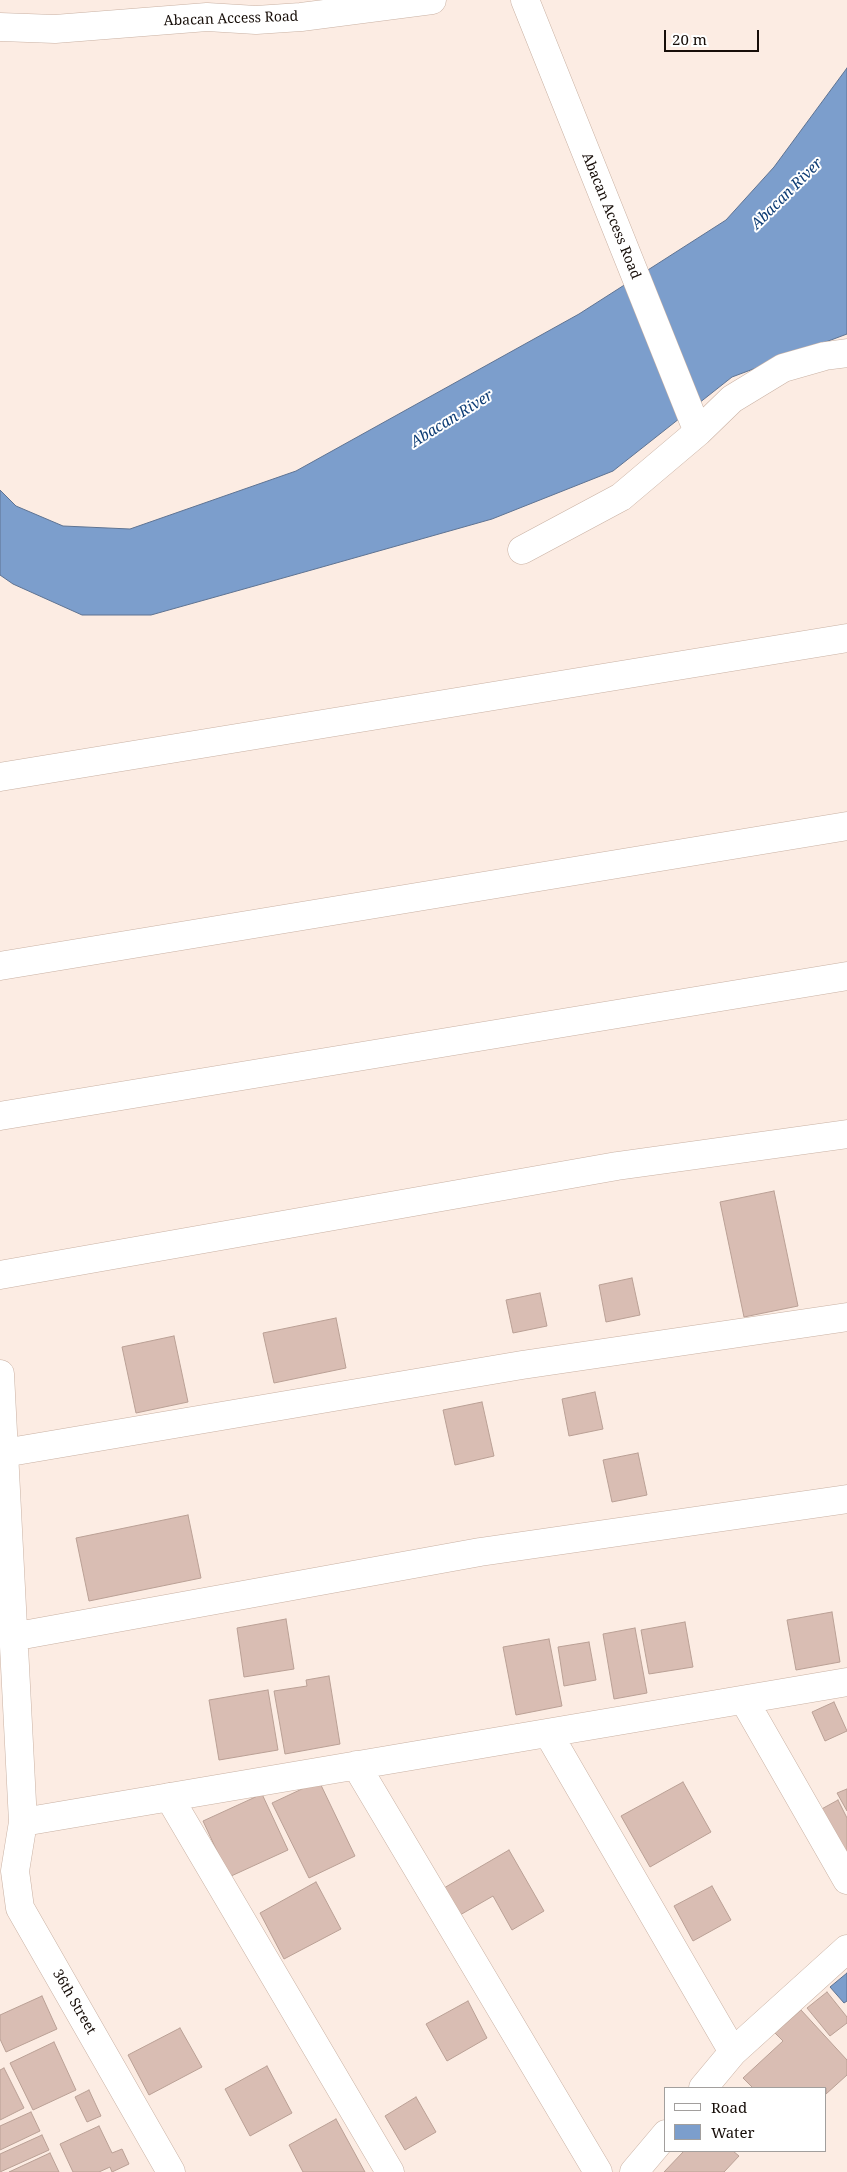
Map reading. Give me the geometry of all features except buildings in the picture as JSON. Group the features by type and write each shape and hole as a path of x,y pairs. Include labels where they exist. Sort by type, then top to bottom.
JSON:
{"street":[{"name":"Abacan Access Road","path":"0,27 55,29 207,17 258,10 432,0"},
{"name":"Abacan Access Road","path":"530,12 695,425"},
{"path":"522,550 621,497 695,425 732,399 783,368 825,356 847,353"},
{"path":"0,777 847,638"},
{"path":"0,966 847,826"},
{"path":"0,1116 847,976"},
{"path":"0,1275 617,1166 847,1134"},
{"path":"4,1453 522,1364 847,1317"},
{"name":"36th Street","path":"0,1374 12,1637 23,1822 14,1871 20,1908 171,2172"},
{"path":"12,1637 480,1552 847,1499"},
{"path":"23,1822 847,1682"},
{"path":"744,1700 847,1880"},
{"path":"548,1734 733,2052"},
{"path":"356,1765 598,2172"},
{"path":"170,1797 390,2172"},
{"path":"704,2087 733,2052 847,1949"},
{"path":"634,2172 664,2136"}],"water":[{"name":"Abacan River","path":"847,68 847,334 732,377 613,471 492,519 151,615 82,615 13,584 0,575 0,490 16,506 63,526 130,529 296,471 579,314 726,220 774,167"},
{"path":"847,1973 847,2001 844,2003 830,1987"}]}
